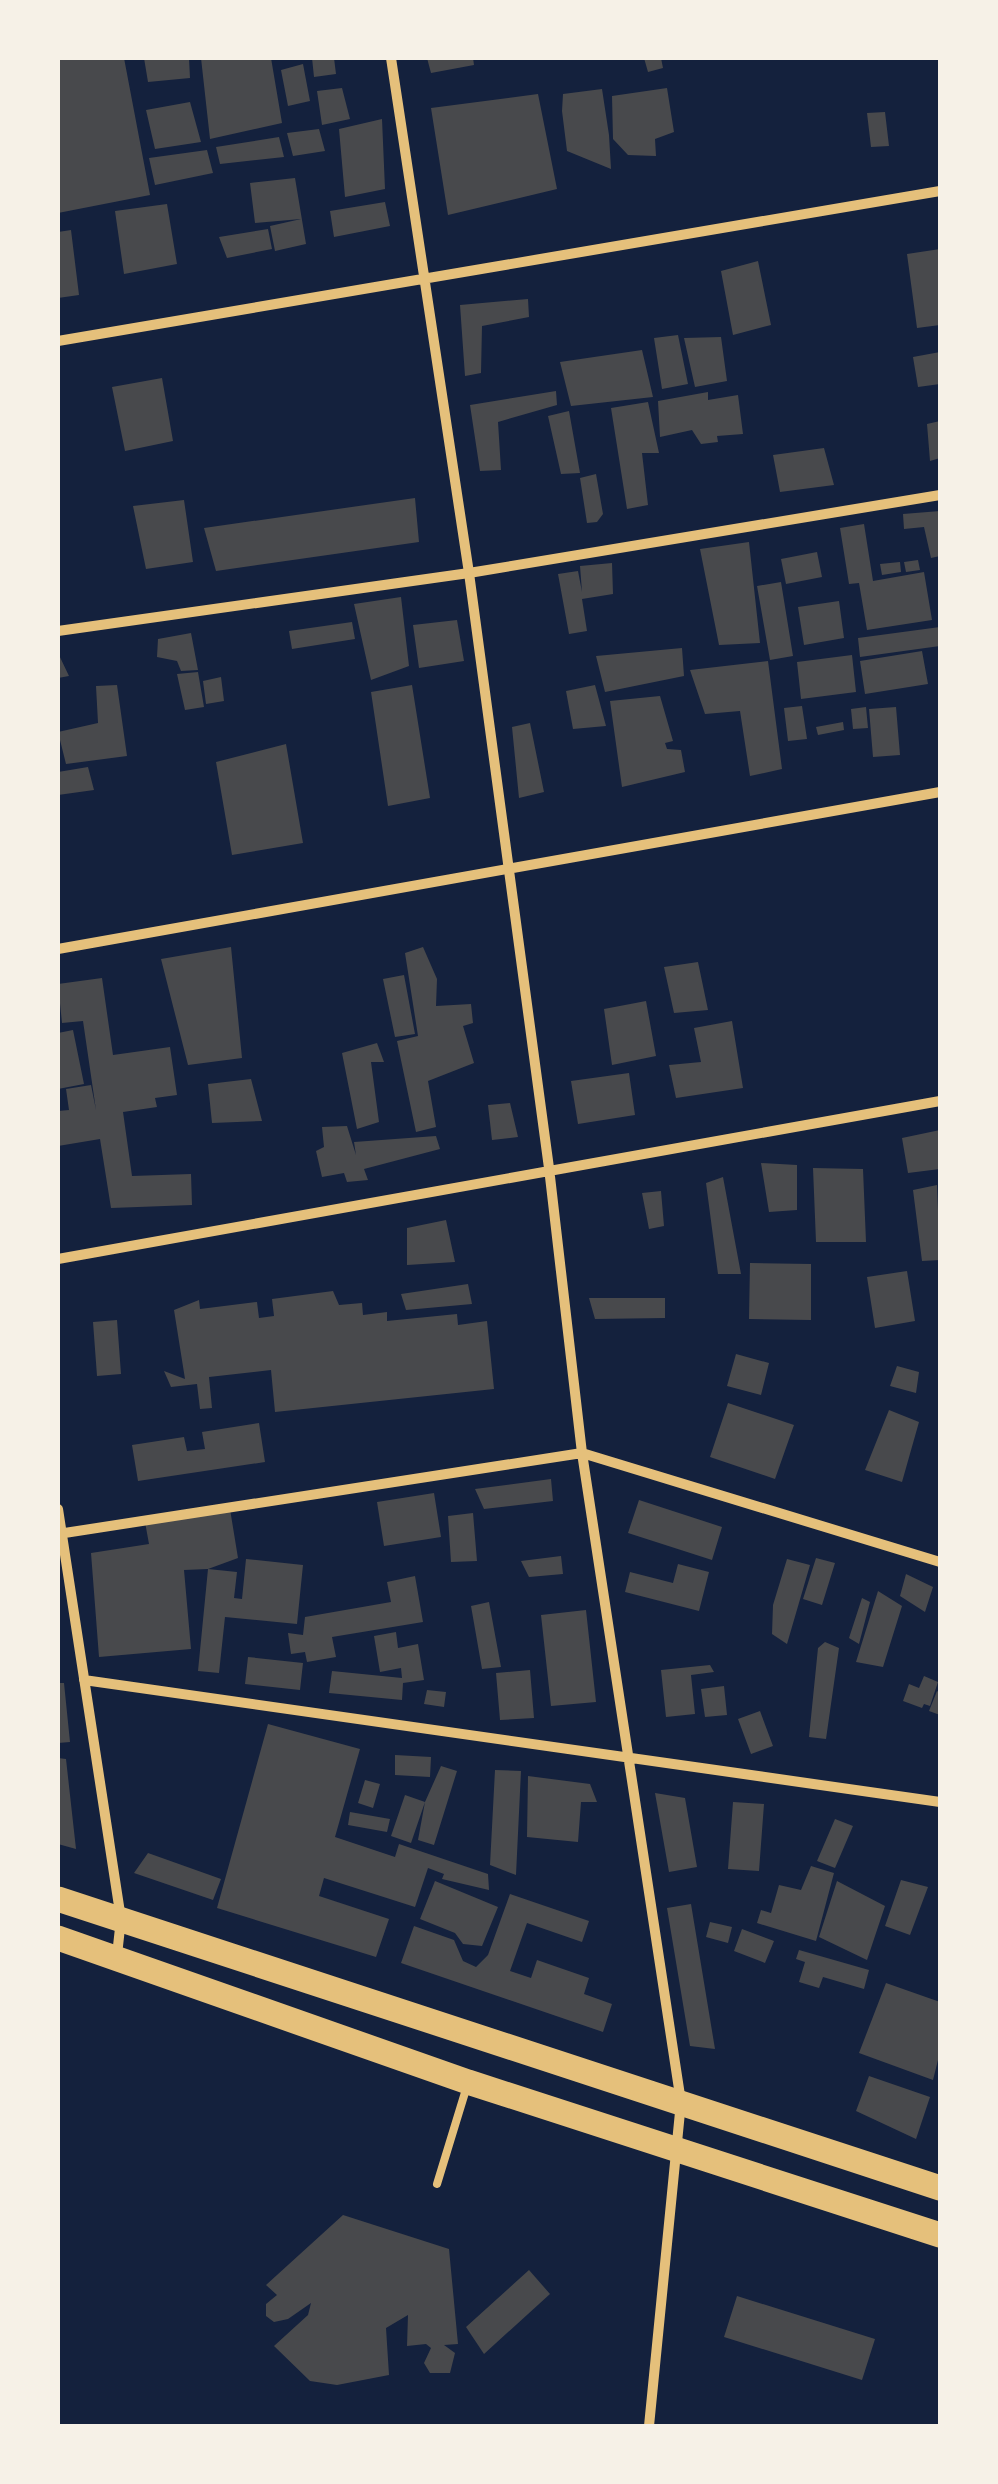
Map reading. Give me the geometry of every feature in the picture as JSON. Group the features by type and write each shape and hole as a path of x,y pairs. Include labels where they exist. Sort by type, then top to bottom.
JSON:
{"main road":[{"path":"58,1899 940,2188"},
{"path":"58,1938 468,2082 940,2235"}],"street":[{"path":"391,58 421,282 469,573 549,1168 582,1453 681,2102 650,2426"},
{"path":"58,341 421,282 940,190"},
{"path":"58,630 469,573 940,495"},
{"path":"58,949 940,792"},
{"path":"58,1259 940,1101"},
{"path":"60,1534 582,1453 940,1562"},
{"path":"58,1509 121,1919 117,1956"},
{"path":"84,1680 940,1802"}],"lane":[{"path":"437,2184 468,2082"}],"building":[{"path":"58,58 124,58 150,195 58,213"},
{"path":"144,58 189,58 190,78 148,82"},
{"path":"201,58 271,58 282,123 210,139"},
{"path":"312,58 334,58 336,74 314,77"},
{"path":"427,58 473,58 474,65 431,73"},
{"path":"644,58 661,58 663,68 648,72"},
{"path":"303,64 310,101 288,106 281,70"},
{"path":"342,88 350,119 322,125 317,91"},
{"path":"667,88 674,132 655,139 656,156 628,155 613,139 612,96"},
{"path":"602,89 611,169 567,151 562,111 563,94"},
{"path":"538,94 557,189 448,215 431,108"},
{"path":"190,102 201,142 155,149 146,110"},
{"path":"885,112 889,146 871,147 867,113"},
{"path":"382,119 385,189 345,197 339,129"},
{"path":"319,129 325,151 293,156 287,133"},
{"path":"279,137 284,157 220,164 216,147"},
{"path":"207,150 213,173 155,185 149,158"},
{"path":"295,178 306,244 275,251 270,226 301,219 255,223 250,183"},
{"path":"385,202 390,226 334,237 330,211"},
{"path":"167,204 177,264 124,274 115,211"},
{"path":"268,229 272,249 227,258 219,237"},
{"path":"71,230 79,295 58,298 58,232"},
{"path":"940,249 940,325 917,328 907,254"},
{"path":"758,261 771,325 733,335 721,271"},
{"path":"528,299 529,317 482,326 481,373 465,376 460,305"},
{"path":"678,335 688,384 662,389 654,338"},
{"path":"721,337 727,381 695,387 684,338"},
{"path":"642,350 653,397 571,406 560,362"},
{"path":"940,352 940,384 918,387 913,357"},
{"path":"162,378 173,441 125,451 112,387"},
{"path":"556,391 557,405 498,422 501,470 480,471 470,405"},
{"path":"708,392 708,400 738,395 743,434 717,436 718,442 701,444 692,430 660,437 658,401"},
{"path":"648,402 659,453 642,453 648,505 627,509 611,408"},
{"path":"569,411 580,473 561,474 548,416"},
{"path":"940,421 940,458 930,461 927,424"},
{"path":"824,448 834,485 780,492 773,455"},
{"path":"596,474 603,514 597,522 587,523 580,478"},
{"path":"415,498 419,542 216,571 204,528"},
{"path":"184,500 193,562 146,569 133,506"},
{"path":"940,511 940,556 931,558 924,527 904,529 903,514"},
{"path":"864,524 873,581 924,572 932,620 867,630 859,583 849,584 840,528"},
{"path":"749,542 760,643 719,645 700,549"},
{"path":"817,552 822,577 786,584 781,559"},
{"path":"918,560 920,570 906,572 904,562"},
{"path":"900,562 901,572 882,575 880,564"},
{"path":"612,563 613,594 582,599 587,631 569,634 558,574 578,571 582,592 580,566"},
{"path":"781,582 793,656 770,660 757,586"},
{"path":"401,597 409,666 371,680 354,604"},
{"path":"839,601 844,638 804,645 798,607"},
{"path":"457,620 464,661 419,668 413,625"},
{"path":"352,622 355,639 292,649 289,631"},
{"path":"940,627 940,646 860,657 858,638"},
{"path":"191,633 198,670 181,671 177,661 157,657 158,639"},
{"path":"682,648 684,676 605,692 596,656"},
{"path":"922,651 928,684 865,694 860,661"},
{"path":"58,653 69,676 58,678"},
{"path":"852,655 856,692 801,699 797,662"},
{"path":"768,661 782,769 750,776 740,711 705,714 690,670"},
{"path":"198,672 204,707 185,710 177,674"},
{"path":"221,677 224,701 206,704 203,681"},
{"path":"117,685 127,756 66,764 58,732 98,723 96,686"},
{"path":"412,685 430,798 388,806 371,692"},
{"path":"595,685 606,726 573,729 566,691"},
{"path":"660,696 673,741 665,743 667,749 681,750 685,772 622,787 610,701"},
{"path":"802,706 807,739 788,741 784,708"},
{"path":"866,707 868,728 853,729 851,709"},
{"path":"896,707 900,755 873,757 869,709"},
{"path":"843,722 844,730 818,735 816,727"},
{"path":"530,723 544,792 519,798 512,727"},
{"path":"286,744 303,843 232,855 216,762"},
{"path":"88,767 94,790 58,795 58,772"},
{"path":"231,947 242,1058 188,1065 161,959"},
{"path":"423,947 437,979 436,1006 471,1004 473,1023 463,1026 474,1063 428,1081 436,1127 416,1132 397,1041 418,1036 405,953"},
{"path":"698,962 708,1010 674,1013 664,967"},
{"path":"404,975 415,1034 395,1037 383,979"},
{"path":"102,978 113,1055 170,1047 177,1095 155,1098 157,1107 123,1112 132,1176 191,1174 192,1205 111,1208 100,1139 58,1146 58,1111 69,1110 66,1089 91,1085 96,1110 83,1021 62,1023 58,984"},
{"path":"646,1001 656,1056 612,1065 604,1009"},
{"path":"732,1021 743,1088 676,1098 669,1065 701,1062 694,1028"},
{"path":"73,1030 84,1084 58,1089 58,1033"},
{"path":"377,1043 384,1062 371,1062 379,1122 357,1129 342,1053"},
{"path":"629,1073 635,1115 578,1124 571,1081"},
{"path":"251,1079 262,1121 212,1123 208,1084"},
{"path":"510,1103 518,1137 492,1140 488,1105"},
{"path":"347,1126 356,1155 354,1142 436,1136 440,1149 364,1169 368,1180 347,1182 344,1173 322,1177 316,1151 324,1147 322,1127"},
{"path":"940,1130 940,1169 908,1173 902,1138"},
{"path":"761,1163 797,1165 797,1210 769,1212"},
{"path":"813,1168 863,1169 866,1242 816,1242"},
{"path":"723,1177 741,1274 718,1274 706,1183"},
{"path":"937,1185 940,1260 922,1261 913,1190"},
{"path":"661,1191 664,1226 649,1229 642,1193"},
{"path":"446,1220 455,1262 407,1265 407,1228"},
{"path":"750,1263 811,1264 811,1320 749,1319"},
{"path":"907,1271 915,1321 875,1328 867,1277"},
{"path":"468,1284 472,1304 406,1310 401,1294"},
{"path":"333,1291 339,1305 362,1303 363,1315 387,1312 387,1321 457,1314 458,1325 487,1321 494,1389 275,1412 271,1370 209,1377 212,1408 200,1409 197,1384 171,1387 164,1371 185,1379 174,1310 199,1300 200,1309 257,1302 259,1318 274,1316 272,1299"},
{"path":"589,1298 665,1298 665,1318 595,1319"},
{"path":"117,1320 121,1374 97,1376 93,1322"},
{"path":"736,1354 769,1363 761,1395 727,1386"},
{"path":"897,1366 919,1372 916,1393 890,1386"},
{"path":"728,1403 794,1425 775,1479 710,1457"},
{"path":"889,1410 919,1422 902,1482 865,1470"},
{"path":"259,1423 265,1462 138,1481 132,1445 184,1437 187,1451 205,1449 202,1432"},
{"path":"551,1479 553,1501 484,1509 475,1489"},
{"path":"434,1493 441,1537 384,1546 377,1502"},
{"path":"639,1500 722,1527 712,1560 628,1533"},
{"path":"230,1509 238,1558 208,1569 184,1570 191,1649 99,1657 91,1553 149,1544 145,1522"},
{"path":"473,1513 477,1561 451,1562 448,1516"},
{"path":"561,1556 563,1574 529,1577 521,1561"},
{"path":"816,1558 835,1563 822,1605 803,1599"},
{"path":"246,1559 303,1565 297,1624 225,1617 219,1673 198,1671 208,1569 237,1572 234,1598 242,1599"},
{"path":"787,1559 810,1565 787,1644 772,1634 773,1605"},
{"path":"678,1564 709,1572 699,1611 625,1592 630,1572 673,1583"},
{"path":"906,1574 933,1587 925,1612 900,1596"},
{"path":"415,1576 423,1622 332,1637 336,1657 307,1662 305,1652 291,1654 288,1633 303,1635 305,1617 391,1602 387,1582"},
{"path":"878,1591 902,1606 883,1667 856,1662"},
{"path":"862,1598 870,1602 859,1644 849,1638"},
{"path":"489,1602 501,1667 482,1669 471,1606"},
{"path":"586,1610 596,1702 551,1706 541,1615"},
{"path":"396,1632 398,1648 418,1644 424,1680 403,1683 402,1700 329,1693 332,1671 402,1678 401,1668 380,1672 374,1636"},
{"path":"825,1642 839,1648 826,1739 809,1737 818,1648"},
{"path":"248,1657 303,1663 300,1690 245,1684"},
{"path":"710,1665 714,1672 691,1675 695,1714 666,1717 661,1670"},
{"path":"530,1670 534,1718 500,1720 496,1673"},
{"path":"924,1676 938,1682 930,1706 924,1704 922,1708 903,1701 909,1684 919,1688"},
{"path":"58,1683 64,1683 70,1742 58,1743"},
{"path":"724,1686 727,1715 705,1717 701,1689"},
{"path":"427,1690 446,1692 444,1707 424,1704"},
{"path":"937,1691 940,1693 940,1715 929,1711"},
{"path":"760,1711 773,1746 751,1754 738,1719"},
{"path":"268,1724 360,1749 335,1837 395,1857 399,1844 488,1874 489,1890 442,1879 444,1874 428,1868 415,1907 324,1878 319,1896 389,1919 376,1957 217,1908"},
{"path":"395,1755 431,1757 430,1777 395,1775"},
{"path":"58,1758 66,1759 76,1849 58,1844"},
{"path":"441,1766 457,1771 434,1845 418,1840 425,1802"},
{"path":"495,1770 521,1771 516,1875 490,1865"},
{"path":"528,1776 590,1784 597,1802 581,1802 578,1842 527,1837"},
{"path":"365,1780 380,1784 373,1808 358,1803"},
{"path":"655,1793 685,1798 697,1867 669,1872"},
{"path":"405,1795 425,1802 411,1843 391,1836"},
{"path":"733,1802 764,1804 759,1871 728,1869"},
{"path":"350,1812 390,1819 387,1832 348,1825"},
{"path":"835,1819 853,1826 835,1868 817,1861"},
{"path":"148,1853 221,1879 213,1900 134,1873"},
{"path":"811,1866 834,1873 816,1941 757,1923 761,1910 771,1913 779,1885 801,1890"},
{"path":"901,1880 928,1887 910,1935 885,1926"},
{"path":"435,1881 498,1907 482,1946 463,1944 455,1933 420,1919"},
{"path":"837,1881 885,1906 867,1960 819,1937"},
{"path":"510,1894 589,1921 582,1942 527,1923 510,1971 531,1978 537,1960 589,1978 584,1994 612,2004 603,2032 401,1963 414,1926 454,1940 463,1961 476,1967 488,1955"},
{"path":"691,1904 715,2049 690,2046 667,1908"},
{"path":"710,1922 732,1927 728,1943 706,1937"},
{"path":"742,1929 774,1941 765,1963 734,1951"},
{"path":"799,1950 869,1970 864,1989 823,1977 819,1988 799,1982 805,1962 796,1959"},
{"path":"886,1983 940,2002 940,2052 933,2080 859,2053"},
{"path":"869,2076 930,2097 916,2139 856,2111"},
{"path":"343,2215 449,2249 458,2344 444,2345 455,2353 450,2373 430,2373 424,2363 431,2348 426,2344 407,2346 408,2315 386,2328 389,2375 337,2385 310,2381 274,2346 308,2315 311,2303 288,2319 274,2322 266,2316 266,2304 277,2295 266,2285"},
{"path":"529,2270 550,2294 484,2354 466,2327"},
{"path":"737,2296 875,2339 862,2380 724,2337"}]}
